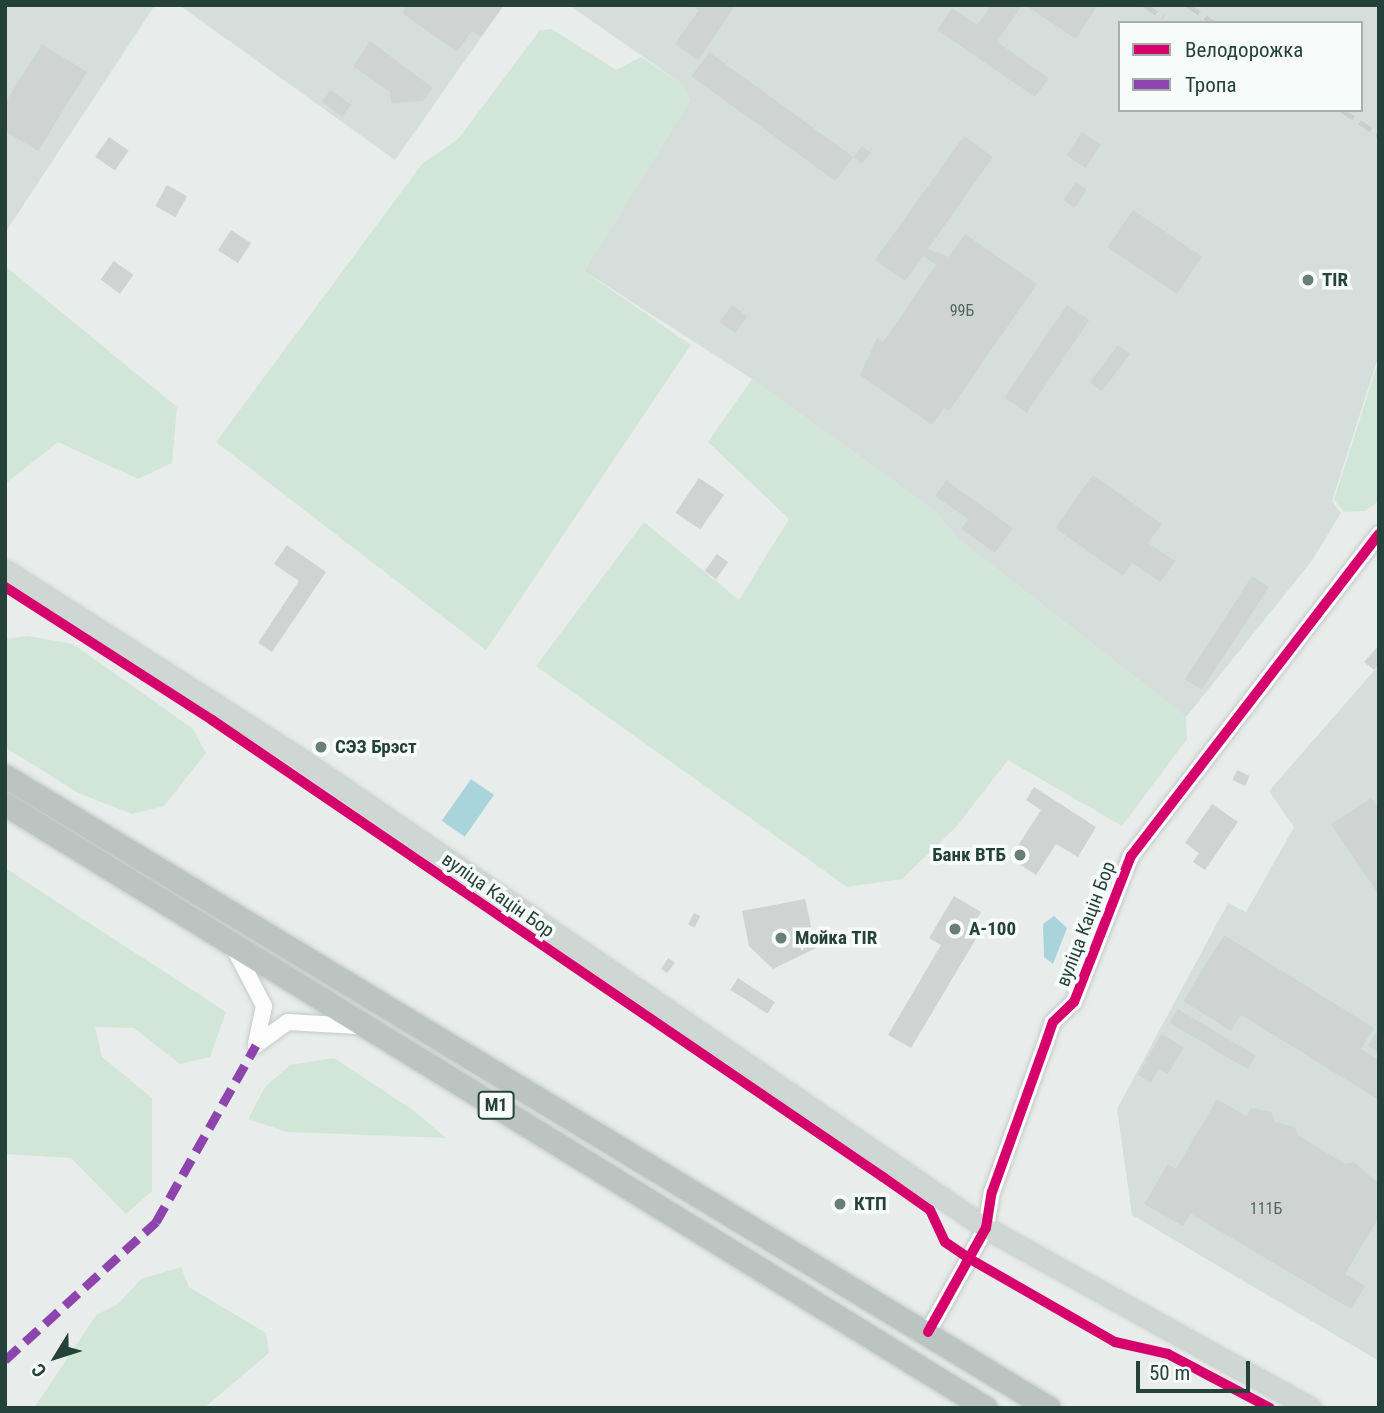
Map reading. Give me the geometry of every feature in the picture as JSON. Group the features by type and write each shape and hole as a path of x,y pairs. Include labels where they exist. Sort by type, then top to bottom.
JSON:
{"highway":[{"name":"М1","path":"5,776 928,1332 1049,1408"},
{"name":"М1","path":"5,804 986,1408"}],"main road":[{"name":"вуліца Кацін Бор","path":"5,570 308,764 986,1228 1311,1408"}],"street":[{"name":"вуліца Кацін Бор","path":"928,1332 986,1228 992,1192 1053,1022 1074,1002 1131,856 1379,534"},
{"path":"226,939 260,989 264,1006 256,1045 288,1022 370,1028"}],"shaded area":[{"path":"5,5 155,5 5,233"},
{"path":"179,5 504,5 395,160"},
{"path":"569,5 1379,5 1379,355 1332,501 1341,513 1311,562 1186,717 958,539 936,512 752,379 584,271 690,100 682,84"},
{"path":"1379,665 1379,1361 1132,1215 1117,1109 1228,903 1246,912 1294,827 1269,791"}],"green space":[{"path":"552,29 616,70 641,57 682,84 690,100 584,271 691,345 486,650 216,442 422,164 458,139 540,30"},
{"path":"5,266 177,407 172,463 138,479 58,442 5,484"},
{"path":"1379,359 1379,501 1365,511 1344,512 1334,500"},
{"path":"752,379 936,512 958,539 1186,717 1187,739 1122,826 1008,760 957,826 902,879 847,887 536,666 644,522 739,600 789,519 708,442"},
{"path":"28,636 73,644 192,728 206,753 164,806 132,814 78,793 5,747 5,639"},
{"path":"5,868 226,1012 210,1057 180,1064 134,1028 95,1027 102,1057 152,1098 152,1191 126,1214 71,1158 5,1154"},
{"path":"334,1058 414,1111 446,1138 287,1132 248,1119 265,1087 290,1065"},
{"path":"181,1267 189,1287 266,1333 269,1353 204,1408 34,1408 96,1315 118,1304 141,1279"}],"water":[{"path":"471,779 494,795 465,837 442,821"},
{"path":"1054,916 1067,928 1053,964 1044,957 1043,924"}],"building":[{"path":"408,5 504,5 481,37 472,31 457,52 402,13"},
{"path":"692,5 736,5 698,60 675,44 699,10"},
{"path":"991,5 1022,5 997,42 1049,78 1035,97 937,30 952,8 977,25"},
{"path":"1025,5 1098,5 1076,39"},
{"path":"370,41 433,88 423,101 391,103 390,92 353,66"},
{"path":"42,44 87,72 38,151 5,131 5,103"},
{"path":"709,52 853,157 835,181 691,76"},
{"path":"331,90 351,105 342,117 322,102"},
{"path":"1082,132 1101,145 1085,168 1066,155"},
{"path":"964,136 993,157 928,249 949,257 965,234 1037,284 949,411 944,408 932,425 860,375 877,338 883,342 936,265 923,256 905,281 875,260"},
{"path":"109,137 129,151 115,170 95,157"},
{"path":"862,146 871,153 862,164 853,157"},
{"path":"1076,182 1087,190 1074,208 1063,200"},
{"path":"167,185 187,196 175,217 155,206"},
{"path":"1133,210 1202,256 1177,294 1108,247"},
{"path":"231,230 251,243 238,263 218,250"},
{"path":"114,261 133,275 120,294 100,280"},
{"path":"732,305 747,316 735,333 720,322"},
{"path":"1067,305 1089,320 1027,413 1004,398"},
{"path":"1118,345 1130,354 1102,392 1090,383"},
{"path":"1093,475 1162,524 1148,543 1175,561 1160,582 1132,563 1123,576 1055,528"},
{"path":"699,478 724,495 700,530 676,513"},
{"path":"946,480 1013,528 995,553 961,529 968,519 935,496"},
{"path":"287,545 326,572 272,652 258,643 299,581 274,564"},
{"path":"717,554 728,562 716,579 705,571"},
{"path":"1252,576 1269,587 1202,690 1185,679"},
{"path":"1379,645 1379,664 1374,670 1364,662"},
{"path":"1237,770 1250,776 1245,786 1232,780"},
{"path":"1034,787 1096,827 1078,857 1056,844 1036,875 1010,858 1041,810 1026,800"},
{"path":"1371,798 1379,810 1379,895 1331,824"},
{"path":"1212,804 1238,822 1205,870 1193,862 1199,853 1185,843"},
{"path":"954,896 981,912 972,927 980,932 911,1048 888,1035 941,945 929,938"},
{"name":"Мойка TIR","path":"805,899 816,948 773,969 749,946 742,911"},
{"path":"694,913 700,916 694,928 688,925"},
{"path":"1224,935 1374,1028 1361,1049 1379,1060 1379,1100 1241,1015 1231,1031 1183,1001"},
{"path":"668,958 675,963 667,973 661,969"},
{"path":"738,978 775,1002 767,1014 730,990"},
{"path":"1178,1009 1256,1056 1248,1070 1170,1023"},
{"path":"1376,1033 1379,1035 1379,1053 1368,1046"},
{"path":"1161,1034 1184,1047 1168,1074 1159,1069 1151,1083 1138,1075"},
{"path":"1217,1099 1246,1116 1251,1108 1272,1112 1275,1122 1295,1127 1298,1135 1345,1164 1354,1162 1379,1184 1379,1217 1345,1274 1365,1286 1351,1309 1191,1214 1183,1226 1144,1204 1168,1164 1176,1169"}],"railway":[{"path":"1145,5 1163,17"},
{"path":"1188,5 1211,21"},
{"path":"1345,112 1379,135"}],"marked path":[{"path":"5,1360 156,1222 256,1045"}],"cycle path":[{"path":"928,1332 986,1228 992,1192 1053,1022 1074,1002 1131,856 1379,534"},
{"path":"5,587 212,720 883,1177 930,1210 945,1242 970,1259 1115,1342 1168,1354 1270,1408"}],"place":[{"name":"TIR","path":"1308,280"},
{"name":"СЭЗ Брэст","path":"321,747"},
{"name":"Банк ВТБ","path":"1020,855"},
{"name":"А-100","path":"955,929"},
{"name":"Мойка TIR","path":"781,938"},
{"name":"КТП","path":"840,1204"}]}
